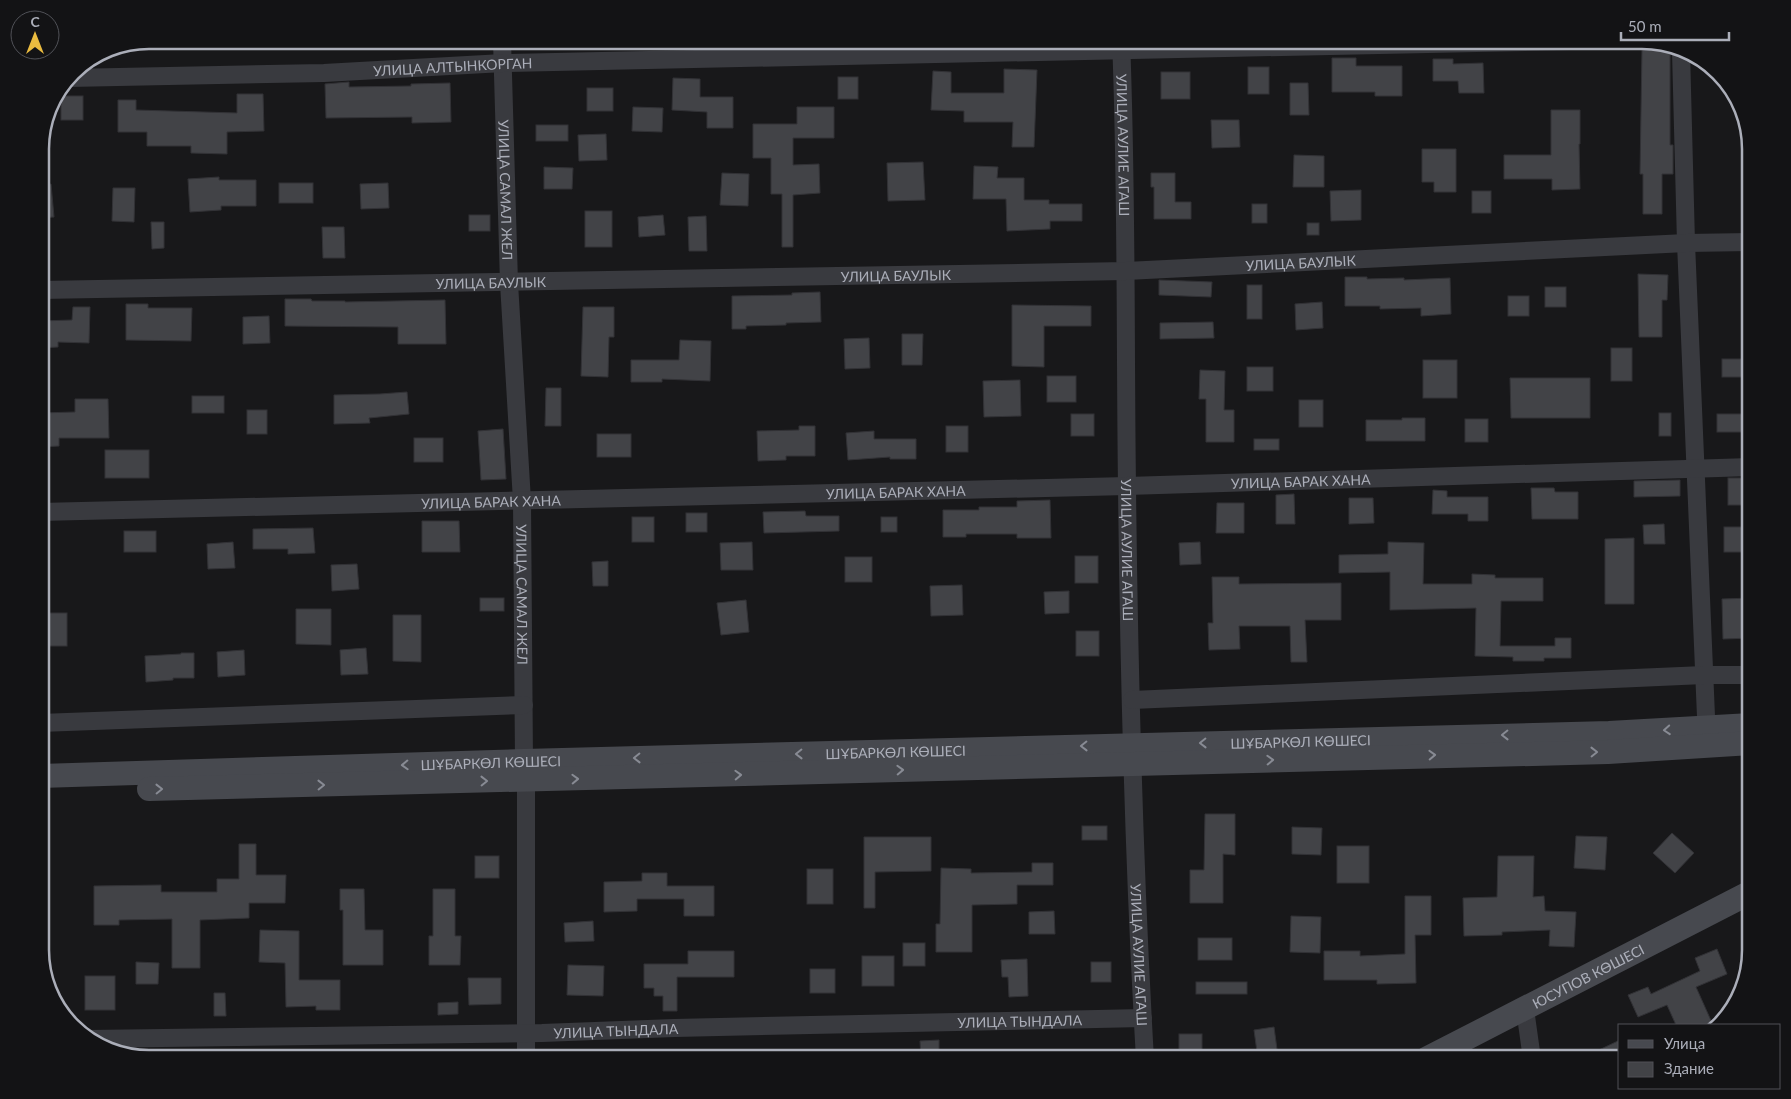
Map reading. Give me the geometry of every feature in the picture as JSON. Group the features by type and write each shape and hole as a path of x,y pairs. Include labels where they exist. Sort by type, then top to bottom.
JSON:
{"street":[{"name":"УЛИЦА САМАЛ ЖЕЛ","path":"502,49 509,283 522,501 526,1050"},
{"name":"УЛИЦА АЛТЫНКОРГАН","path":"78,78 324,73 503,63 984,49"},
{"name":"УЛИЦА АУЛИЕ АГАШ","path":"1121,49 1133,755 1145,1050"},
{"path":"1681,57 1694,469 1707,736"},
{"name":"УЛИЦА БАУЛЫК","path":"49,290 1126,271 1742,242"},
{"name":"УЛИЦА БАРАК ХАНА","path":"49,512 1127,486 1742,467"},
{"path":"1132,700 1704,675 1742,675"},
{"path":"49,723 524,705"},
{"name":"ШҰБАРКӨЛ КӨШЕСІ","path":"1707,736 1742,727"},
{"name":"ШҰБАРКӨЛ КӨШЕСІ","path":"49,776 525,771 1133,755 1609,734 1707,736 1742,742"},
{"name":"ШҰБАРКӨЛ КӨШЕСІ","path":"49,792 525,771"},
{"name":"ЮСУПОВ КӨШЕСІ","path":"1474,1050 1526,1017 1742,897"},
{"name":"ЮСУПОВ КӨШЕСІ","path":"1447,1050 1526,1017 1639,965 1742,914"},
{"path":"1526,1017 1531,1050"},
{"name":"УЛИЦА ТЫНДАЛА","path":"101,1038 526,1034 694,1028 1143,1018"}],"building":[{"path":"1642,50 1668,52 1670,53 1670,145 1673,145 1673,174 1662,174 1662,214 1643,214 1643,174 1640,174"},
{"path":"1332,58 1356,58 1356,66 1402,66 1402,96 1375,96 1375,92 1332,92"},
{"path":"1433,59 1453,59 1453,64 1483,63 1484,93 1459,93 1458,81 1433,81"},
{"path":"1248,67 1269,67 1269,94 1248,94"},
{"path":"1004,69 1037,70 1034,147 1012,147 1013,122 964,122 964,111 931,110 933,71 951,72 951,93 1004,93"},
{"path":"1161,72 1190,72 1190,99 1161,99"},
{"path":"838,77 858,77 858,99 838,99"},
{"path":"673,78 700,79 700,97 733,97 733,128 707,128 707,112 672,110"},
{"path":"349,82 349,87 450,83 451,122 412,123 412,117 326,118 325,84"},
{"path":"1290,83 1308,83 1309,115 1290,115"},
{"path":"587,88 613,88 613,111 587,111"},
{"path":"237,94 263,94 264,131 227,132 227,154 191,153 191,146 147,146 147,132 118,132 118,100 136,100 136,110 237,113"},
{"path":"64,96 83,96 83,120 61,120 61,102"},
{"path":"633,107 663,108 662,132 632,131"},
{"path":"797,107 834,107 834,138 793,138 793,165 819,164 820,193 793,195 793,247 782,247 782,194 771,194 771,158 753,158 753,124 797,124"},
{"path":"1551,110 1580,110 1580,189 1552,190 1552,179 1504,179 1504,155 1551,155"},
{"path":"1211,120 1239,120 1240,147 1212,148"},
{"path":"536,125 568,125 568,141 536,141"},
{"path":"606,134 607,160 579,161 578,135"},
{"path":"1422,149 1456,149 1456,192 1434,192 1434,182 1422,182"},
{"path":"1294,155 1324,156 1324,187 1293,187"},
{"path":"923,162 925,200 888,201 887,163"},
{"path":"974,166 998,167 997,178 1024,178 1024,200 1049,200 1049,204 1082,204 1082,221 1050,221 1050,229 1007,231 1006,199 973,199"},
{"path":"544,167 573,168 572,189 544,189"},
{"path":"722,173 749,174 748,206 720,205"},
{"path":"1151,173 1175,173 1175,202 1191,202 1191,219 1154,219 1154,187 1151,187"},
{"path":"219,177 219,180 256,180 256,206 221,206 221,210 190,212 188,179"},
{"path":"279,183 313,183 313,203 279,203"},
{"path":"388,183 389,208 361,209 360,184"},
{"path":"49,184 51,184 54,217 49,217"},
{"path":"113,188 135,188 134,222 112,221"},
{"path":"1361,190 1361,220 1331,221 1330,191"},
{"path":"1472,191 1491,191 1491,213 1472,213"},
{"path":"1252,204 1267,204 1267,223 1252,223"},
{"path":"585,211 612,211 612,247 585,247"},
{"path":"469,215 490,215 490,231 469,231"},
{"path":"663,215 665,235 639,237 638,217"},
{"path":"706,216 707,251 689,251 688,217"},
{"path":"151,222 164,222 164,248 152,249"},
{"path":"1307,223 1319,223 1319,235 1307,235"},
{"path":"322,227 344,227 345,258 323,258"},
{"path":"1638,274 1668,275 1667,300 1662,300 1662,337 1639,337"},
{"path":"1345,277 1367,277 1367,279 1404,278 1404,280 1450,278 1451,314 1421,316 1421,308 1380,309 1380,306 1345,306"},
{"path":"1159,280 1212,282 1211,297 1159,295"},
{"path":"1247,285 1262,285 1262,319 1247,319"},
{"path":"1545,287 1566,287 1566,307 1545,307"},
{"path":"820,292 821,322 746,326 746,329 732,329 732,296 792,295 792,293"},
{"path":"1508,296 1529,296 1529,316 1508,316"},
{"path":"285,299 345,302 445,300 446,344 398,344 398,327 285,326"},
{"path":"1322,302 1323,328 1296,330 1295,304"},
{"path":"126,304 148,304 148,308 192,308 191,341 126,340"},
{"path":"1012,305 1091,306 1091,326 1044,326 1044,367 1012,366"},
{"path":"73,307 90,307 89,343 58,342 58,347 49,348 49,321 72,320"},
{"path":"583,307 614,307 614,337 609,337 608,377 581,376"},
{"path":"269,316 270,343 243,344 243,317"},
{"path":"1213,322 1214,338 1160,339 1160,323"},
{"path":"902,334 923,334 922,365 902,365"},
{"path":"869,338 870,368 845,369 844,339"},
{"path":"680,340 711,341 710,381 662,379 662,382 631,382 631,360 679,360"},
{"path":"1611,348 1632,348 1632,381 1611,381"},
{"path":"1722,359 1742,359 1742,377 1722,377"},
{"path":"1423,360 1457,360 1457,398 1423,398"},
{"path":"1247,367 1273,367 1273,391 1247,391"},
{"path":"1200,370 1225,371 1224,410 1234,410 1234,442 1206,442 1206,399 1199,399"},
{"path":"1047,376 1076,376 1076,402 1047,402"},
{"path":"1510,378 1590,378 1590,418 1511,418"},
{"path":"1020,380 1021,416 984,417 983,381"},
{"path":"546,388 561,388 561,426 545,426"},
{"path":"407,392 409,414 369,418 370,423 334,424 334,395"},
{"path":"192,396 224,396 224,413 192,413"},
{"path":"75,399 108,399 109,438 59,438 59,446 49,447 49,413 75,412"},
{"path":"1299,400 1323,400 1323,427 1299,427"},
{"path":"247,410 267,410 267,434 247,434"},
{"path":"1659,413 1671,413 1671,436 1659,436"},
{"path":"1071,414 1094,414 1094,436 1071,436"},
{"path":"1717,414 1742,414 1742,432 1717,432"},
{"path":"1402,418 1425,418 1425,441 1366,441 1366,420 1402,420"},
{"path":"1465,419 1488,419 1488,442 1465,442"},
{"path":"799,426 815,426 815,456 786,456 786,460 758,461 757,431 799,430"},
{"path":"946,426 968,426 968,452 946,452"},
{"path":"503,429 506,479 481,480 478,431"},
{"path":"874,431 874,439 916,439 916,459 890,459 890,457 848,460 846,433"},
{"path":"597,434 631,434 631,457 597,457"},
{"path":"414,438 443,438 443,462 414,462"},
{"path":"1254,439 1279,439 1279,450 1254,450"},
{"path":"105,450 149,450 149,478 105,478"},
{"path":"1728,478 1742,478 1742,505 1728,505"},
{"path":"1680,480 1680,496 1634,497 1634,481"},
{"path":"1531,488 1554,488 1555,492 1578,492 1578,519 1532,519"},
{"path":"1433,490 1447,491 1447,497 1488,497 1488,521 1468,521 1468,514 1432,514"},
{"path":"1294,494 1295,524 1276,524 1276,495"},
{"path":"1349,498 1373,498 1374,523 1349,524"},
{"path":"1050,500 1051,538 1017,538 1017,534 966,534 966,537 943,537 943,510 979,510 979,507 1017,507 1017,501"},
{"path":"1217,503 1244,503 1244,533 1216,533"},
{"path":"805,511 806,516 839,516 839,531 764,533 763,512"},
{"path":"686,513 707,513 707,532 686,532"},
{"path":"632,517 654,517 654,542 632,542"},
{"path":"881,517 897,517 897,532 881,532"},
{"path":"422,521 459,521 460,552 422,552"},
{"path":"1664,524 1665,544 1644,544 1643,525"},
{"path":"1724,527 1742,527 1742,552 1724,552"},
{"path":"313,528 315,553 288,554 288,549 253,549 253,529"},
{"path":"124,531 156,531 156,552 124,552"},
{"path":"1634,538 1634,604 1605,604 1605,539"},
{"path":"233,542 235,568 208,569 207,544"},
{"path":"752,542 753,570 721,570 720,543"},
{"path":"1200,542 1201,564 1180,565 1179,543"},
{"path":"1388,542 1424,543 1423,584 1472,584 1472,574 1495,575 1495,578 1543,578 1543,601 1501,601 1500,646 1555,646 1555,638 1571,638 1571,658 1544,658 1544,661 1513,661 1513,657 1475,656 1476,608 1390,610 1390,572 1339,573 1339,555 1388,554"},
{"path":"1075,556 1098,556 1098,583 1075,583"},
{"path":"845,557 872,557 872,582 845,582"},
{"path":"608,561 608,586 593,586 592,562"},
{"path":"357,564 359,589 332,591 331,565"},
{"path":"1212,577 1239,577 1239,584 1341,583 1341,620 1305,620 1307,662 1291,662 1290,626 1239,626 1240,649 1209,650 1208,623 1213,623"},
{"path":"962,585 963,615 931,616 930,586"},
{"path":"1069,591 1069,613 1045,614 1044,592"},
{"path":"480,598 504,598 504,611 480,611"},
{"path":"1742,598 1742,638 1723,639 1722,599"},
{"path":"746,600 749,632 721,635 717,603"},
{"path":"296,609 331,609 331,645 296,644"},
{"path":"49,613 67,613 67,646 49,646"},
{"path":"393,615 421,615 421,662 393,661"},
{"path":"1076,631 1099,631 1099,656 1076,656"},
{"path":"366,648 368,674 341,675 340,650"},
{"path":"244,650 245,675 218,677 217,652"},
{"path":"194,653 194,678 173,678 173,680 146,682 145,656"},
{"path":"1205,814 1235,814 1235,855 1223,854 1223,903 1190,903 1190,870 1204,870"},
{"path":"1082,826 1107,826 1107,840 1082,840"},
{"path":"1292,827 1322,828 1321,855 1292,854"},
{"path":"1672,833 1694,853 1675,873 1653,853"},
{"path":"1576,836 1607,837 1605,870 1574,868"},
{"path":"864,837 931,837 931,871 875,872 875,908 864,908"},
{"path":"239,844 256,844 256,875 286,875 285,903 249,903 249,918 200,920 200,968 172,968 172,919 119,920 119,925 94,925 94,886 161,885 161,892 217,892 217,879 239,879"},
{"path":"1337,846 1369,846 1369,883 1337,883"},
{"path":"475,856 499,856 499,878 475,878"},
{"path":"1498,856 1534,856 1533,897 1544,896 1545,911 1576,912 1574,947 1549,946 1550,930 1502,932 1502,935 1464,936 1463,898 1497,897"},
{"path":"1032,863 1053,863 1053,885 1017,885 1017,904 972,905 972,952 936,952 936,924 940,924 941,868 971,869 971,873 1032,872"},
{"path":"807,869 833,869 833,904 807,904"},
{"path":"642,873 667,873 667,886 714,886 714,916 684,916 684,899 637,899 637,911 604,912 604,882 642,881"},
{"path":"340,889 364,889 365,930 383,930 383,965 343,965 343,910 340,910"},
{"path":"433,889 455,889 455,936 461,936 460,965 429,965 429,936 433,936"},
{"path":"1405,896 1431,896 1431,935 1415,935 1416,983 1377,984 1377,980 1324,980 1324,951 1360,951 1360,956 1405,954"},
{"path":"1054,911 1055,934 1029,934 1029,912"},
{"path":"1291,916 1321,917 1320,953 1290,952"},
{"path":"593,921 594,941 565,942 564,923"},
{"path":"260,930 299,931 299,980 340,980 340,1010 316,1010 316,1006 286,1007 285,963 259,962"},
{"path":"1198,938 1232,938 1232,960 1198,960"},
{"path":"903,943 925,943 925,966 903,966"},
{"path":"1717,949 1727,974 1696,987 1712,1022 1710,1024 1676,1024 1667,1005 1638,1017 1628,995 1648,987 1651,994 1700,971 1695,958"},
{"path":"688,951 734,951 734,977 677,977 677,1011 663,1011 663,996 654,996 654,988 644,988 644,964 688,964"},
{"path":"862,956 894,956 894,986 862,986"},
{"path":"1027,959 1028,996 1009,997 1008,977 1002,977 1001,960"},
{"path":"136,962 159,963 158,984 136,984"},
{"path":"1091,962 1111,962 1111,982 1091,982"},
{"path":"568,965 604,966 603,996 567,995"},
{"path":"810,969 835,969 835,993 810,993"},
{"path":"85,976 115,976 115,1010 85,1010"},
{"path":"468,978 501,978 501,1004 469,1005"},
{"path":"1196,982 1247,982 1247,994 1196,994"},
{"path":"214,993 225,993 226,1016 214,1016"},
{"path":"458,1002 458,1014 438,1015 438,1003"},
{"path":"1274,1027 1277,1050 1257,1050 1254,1030"},
{"path":"1179,1034 1202,1034 1202,1050 1179,1050"},
{"path":"939,1040 939,1050 920,1050 920,1041"},
{"path":"1618,1041 1618,1050 1599,1050"}]}
